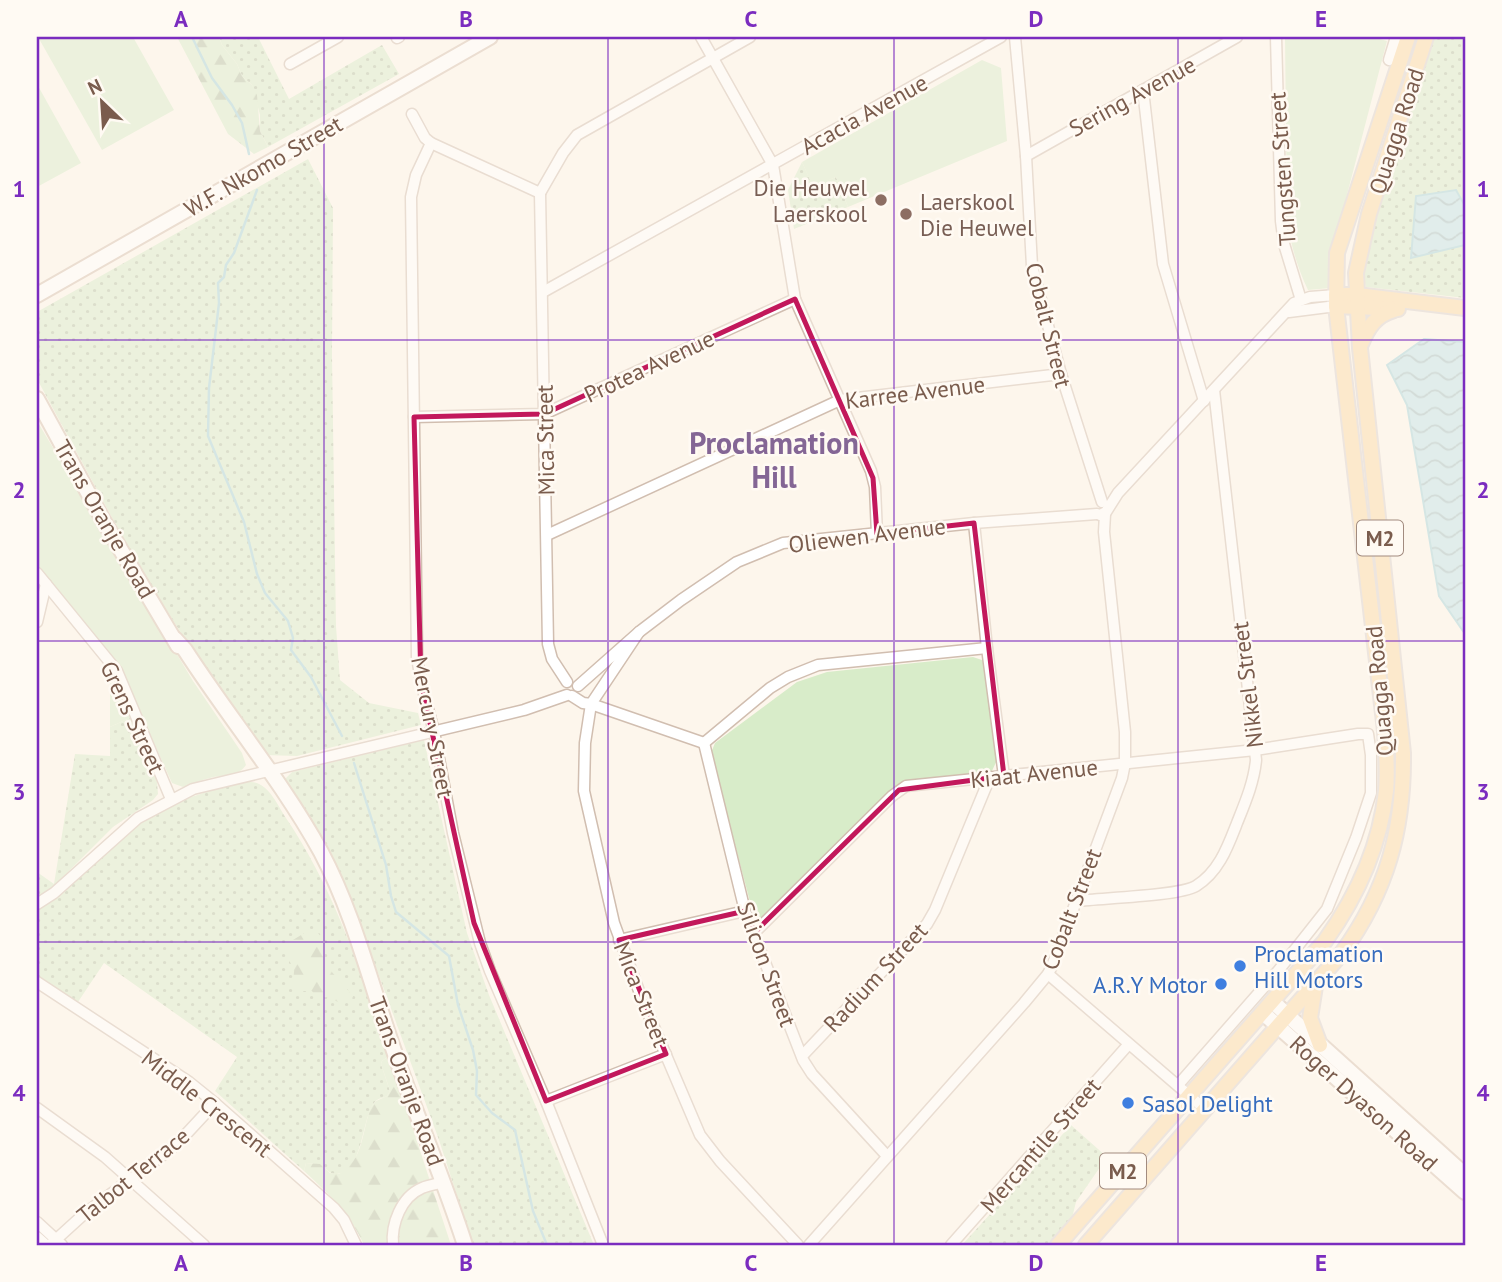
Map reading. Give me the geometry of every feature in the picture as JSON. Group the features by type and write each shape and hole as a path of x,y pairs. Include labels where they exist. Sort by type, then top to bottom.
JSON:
{"main road":[{"name":"W.F. Nkomo Street","path":"37,295 490,37"},
{"name":"Quagga Road","path":"1058,1245 1325,941 1356,892 1374,847 1386,791 1385,731 1336,301 1337,253 1408,37"},
{"name":"Quagga Road","path":"1086,1245 1355,936 1377,896 1397,838 1404,787 1401,732 1360,348 1358,256 1426,37"},
{"path":"37,285 67,278"},
{"path":"1336,301 1357,300 1465,308"},
{"path":"1357,300 1399,309 1465,316"},
{"path":"1360,348 1374,321 1387,312 1399,309"},
{"name":"Trans Oranje Road","path":"37,399 103,520 183,657 219,714 266,772 348,916 465,1245"},
{"path":"1315,985 1310,1018 1320,1045"},
{"name":"Roger Dyason Road","path":"1268,1008 1465,1192"},
{"name":"Roger Dyason Road","path":"1282,1020 1320,1045 1465,1175"}],"street":[{"path":"701,37 773,165 795,299 873,478 877,534"},
{"path":"412,114 425,138 431,143 540,193 563,153 577,135 750,37"},
{"name":"Acacia Avenue","path":"542,292 1001,37"},
{"name":"Cobalt Street","path":"809,1245 1048,974 1122,778 1125,763 1125,732 1100,508 1032,266 1026,156 1015,37"},
{"name":"Sering Avenue","path":"1026,156 1237,37"},
{"name":"Tungsten Street","path":"1276,37 1281,221 1284,244 1301,300"},
{"name":"Quagga Road","path":"1389,60 1396,37"},
{"path":"290,64 333,38"},
{"path":"1143,90 1163,264 1204,401"},
{"name":"Mercury Street","path":"431,143 416,175 411,197 417,657 453,832 480,943 603,1245"},
{"name":"Mica Street","path":"540,193 548,644 552,659 575,692 584,743 584,791 619,940 691,1118 709,1150 798,1245"},
{"name":"Protea Avenue","path":"414,417 544,414 795,299"},
{"path":"1100,508 1118,493 1289,312 1294,303 1301,300 1336,301"},
{"path":"1289,312 1336,301"},
{"name":"Karree Avenue","path":"547,535 840,400 1061,374"},
{"name":"Nikkel Street","path":"1077,901 1184,890 1195,886 1210,875 1228,846 1250,789 1256,765 1255,750 1214,390"},
{"name":"Oliewen Avenue","path":"575,692 639,632 681,600 746,558 783,543 1078,514 1100,508"},
{"path":"974,523 1004,776"},
{"name":"Grens Street","path":"37,573 117,671 171,799"},
{"path":"37,622 47,584"},
{"name":"Oliewen Avenue","path":"266,772 552,701 575,692 639,632"},
{"path":"575,692 704,743 770,688 788,677 818,665 987,648"},
{"name":"Kiaat Avenue","path":"755,932 906,786 1255,750 1366,734 1369,737 1372,764 1371,793 1327,909 1283,965 1178,1085"},
{"name":"Silicon Street","path":"704,743 745,911 802,1056 813,1074 887,1156"},
{"path":"37,904 54,893 123,829 148,811 213,783 266,772"},
{"name":"Radium Street","path":"802,1056 926,925 935,910 990,777"},
{"path":"619,940 745,911"},
{"path":"1048,974 1206,1110"},
{"name":"Middle Crescent","path":"37,982 128,1041 215,1103 334,1208 344,1220 356,1245"},
{"name":"Mercantile Street","path":"951,1245 1128,1045"},
{"path":"546,1101 666,1054"},
{"name":"Talbot Terrace","path":"54,1244 83,1215 176,1145 215,1103"},
{"path":"37,1108 73,1133 204,1245"},
{"path":"393,1245 396,1219 407,1200 418,1190 444,1182"},
{"path":"38,1230 54,1244"}],"highlighted area":[{"path":"795,299 873,478 877,534 974,523 1004,776 899,790 755,932 745,911 619,940 666,1054 546,1101 474,923 421,682 414,417 544,414"}],"green space":[{"path":"38,37 133,37 174,110 102,150"},
{"path":"177,37 219,37 242,76 252,85 257,95 260,131 268,147 254,154 228,134"},
{"path":"219,37 258,37 289,99 382,45 399,74 268,147 260,131 260,115 252,85 242,76"},
{"path":"1285,37 1373,37 1387,41 1330,260 1331,288 1308,290 1298,264 1287,220"},
{"path":"1434,37 1465,37 1465,206 1456,190 1411,258 1465,245 1465,298 1366,287 1363,276 1366,248"},
{"path":"982,60 1001,68 1007,141 848,207 836,177 813,187 802,162"},
{"path":"37,84 81,163 37,187"},
{"path":"308,159 333,208 336,626 340,680 369,703 418,713 421,725 297,756 264,755 182,635 129,549 37,379 37,312"},
{"path":"802,162 813,186 836,177 848,207 794,229 788,190"},
{"path":"37,421 193,681 242,753 246,765 239,772 183,787 172,783 124,676 110,654 37,566"},
{"path":"973,657 985,661 998,758 991,773 897,786 764,917 754,917 711,753 715,743 797,682 827,672"},
{"path":"110,674 117,681 132,717 110,727"},
{"path":"132,717 157,782 158,794 113,827 55,885 63,892 120,838 171,805 242,782 257,783 268,790 304,846 333,904 389,1056 381,1064 390,1091 372,1107 357,1153 345,1171 334,1174 320,1165 306,1163 304,1171 215,1091 237,1057 104,963 78,1002 37,976 37,872 54,884 75,754 110,756 110,727"},
{"path":"424,740 467,933 489,995 594,1245 473,1245 439,1140 359,921 339,876 286,784 286,778 292,772"},
{"path":"316,930 326,944 324,963 353,996 351,1002 342,1004 328,997 316,998 312,991 299,991 293,987 294,971 286,953 288,943 306,932"},
{"path":"389,1056 451,1245 364,1245 345,1214 304,1171 306,1163 320,1164 330,1173 339,1174 353,1161 361,1144 371,1107 390,1091 381,1064"},
{"path":"1071,1125 1107,1157 1076,1202 1072,1218 1048,1245 962,1245"}],"water":[{"path":"1456,190 1465,206 1465,245 1411,258 1416,196"},
{"path":"1424,339 1465,342 1465,634 1439,596 1407,405 1387,365"}],"waterway":[{"path":"192,37 212,78 242,123 249,154"},
{"path":"257,190 234,253 226,265 224,277 218,283 219,303 209,388 208,436 244,522 257,574 265,593 288,621 293,638 291,650 311,677 342,736"},
{"path":"354,763 386,865 396,912 449,956 458,1005 473,1050 477,1071 476,1095 492,1113 515,1130 533,1211 547,1245"}],"place":[{"name":"Die Heuwel Laerskool","path":"881,200"},
{"name":"Laerskool Die Heuwel","path":"906,214"},
{"name":"Proclamation Hill Motors","path":"1240,966"},
{"name":"A.R.Y Motor","path":"1221,984"},
{"name":"Sasol Delight","path":"1128,1103"}],"district":[{"name":"Proclamation Hill","path":"774,459"}]}
